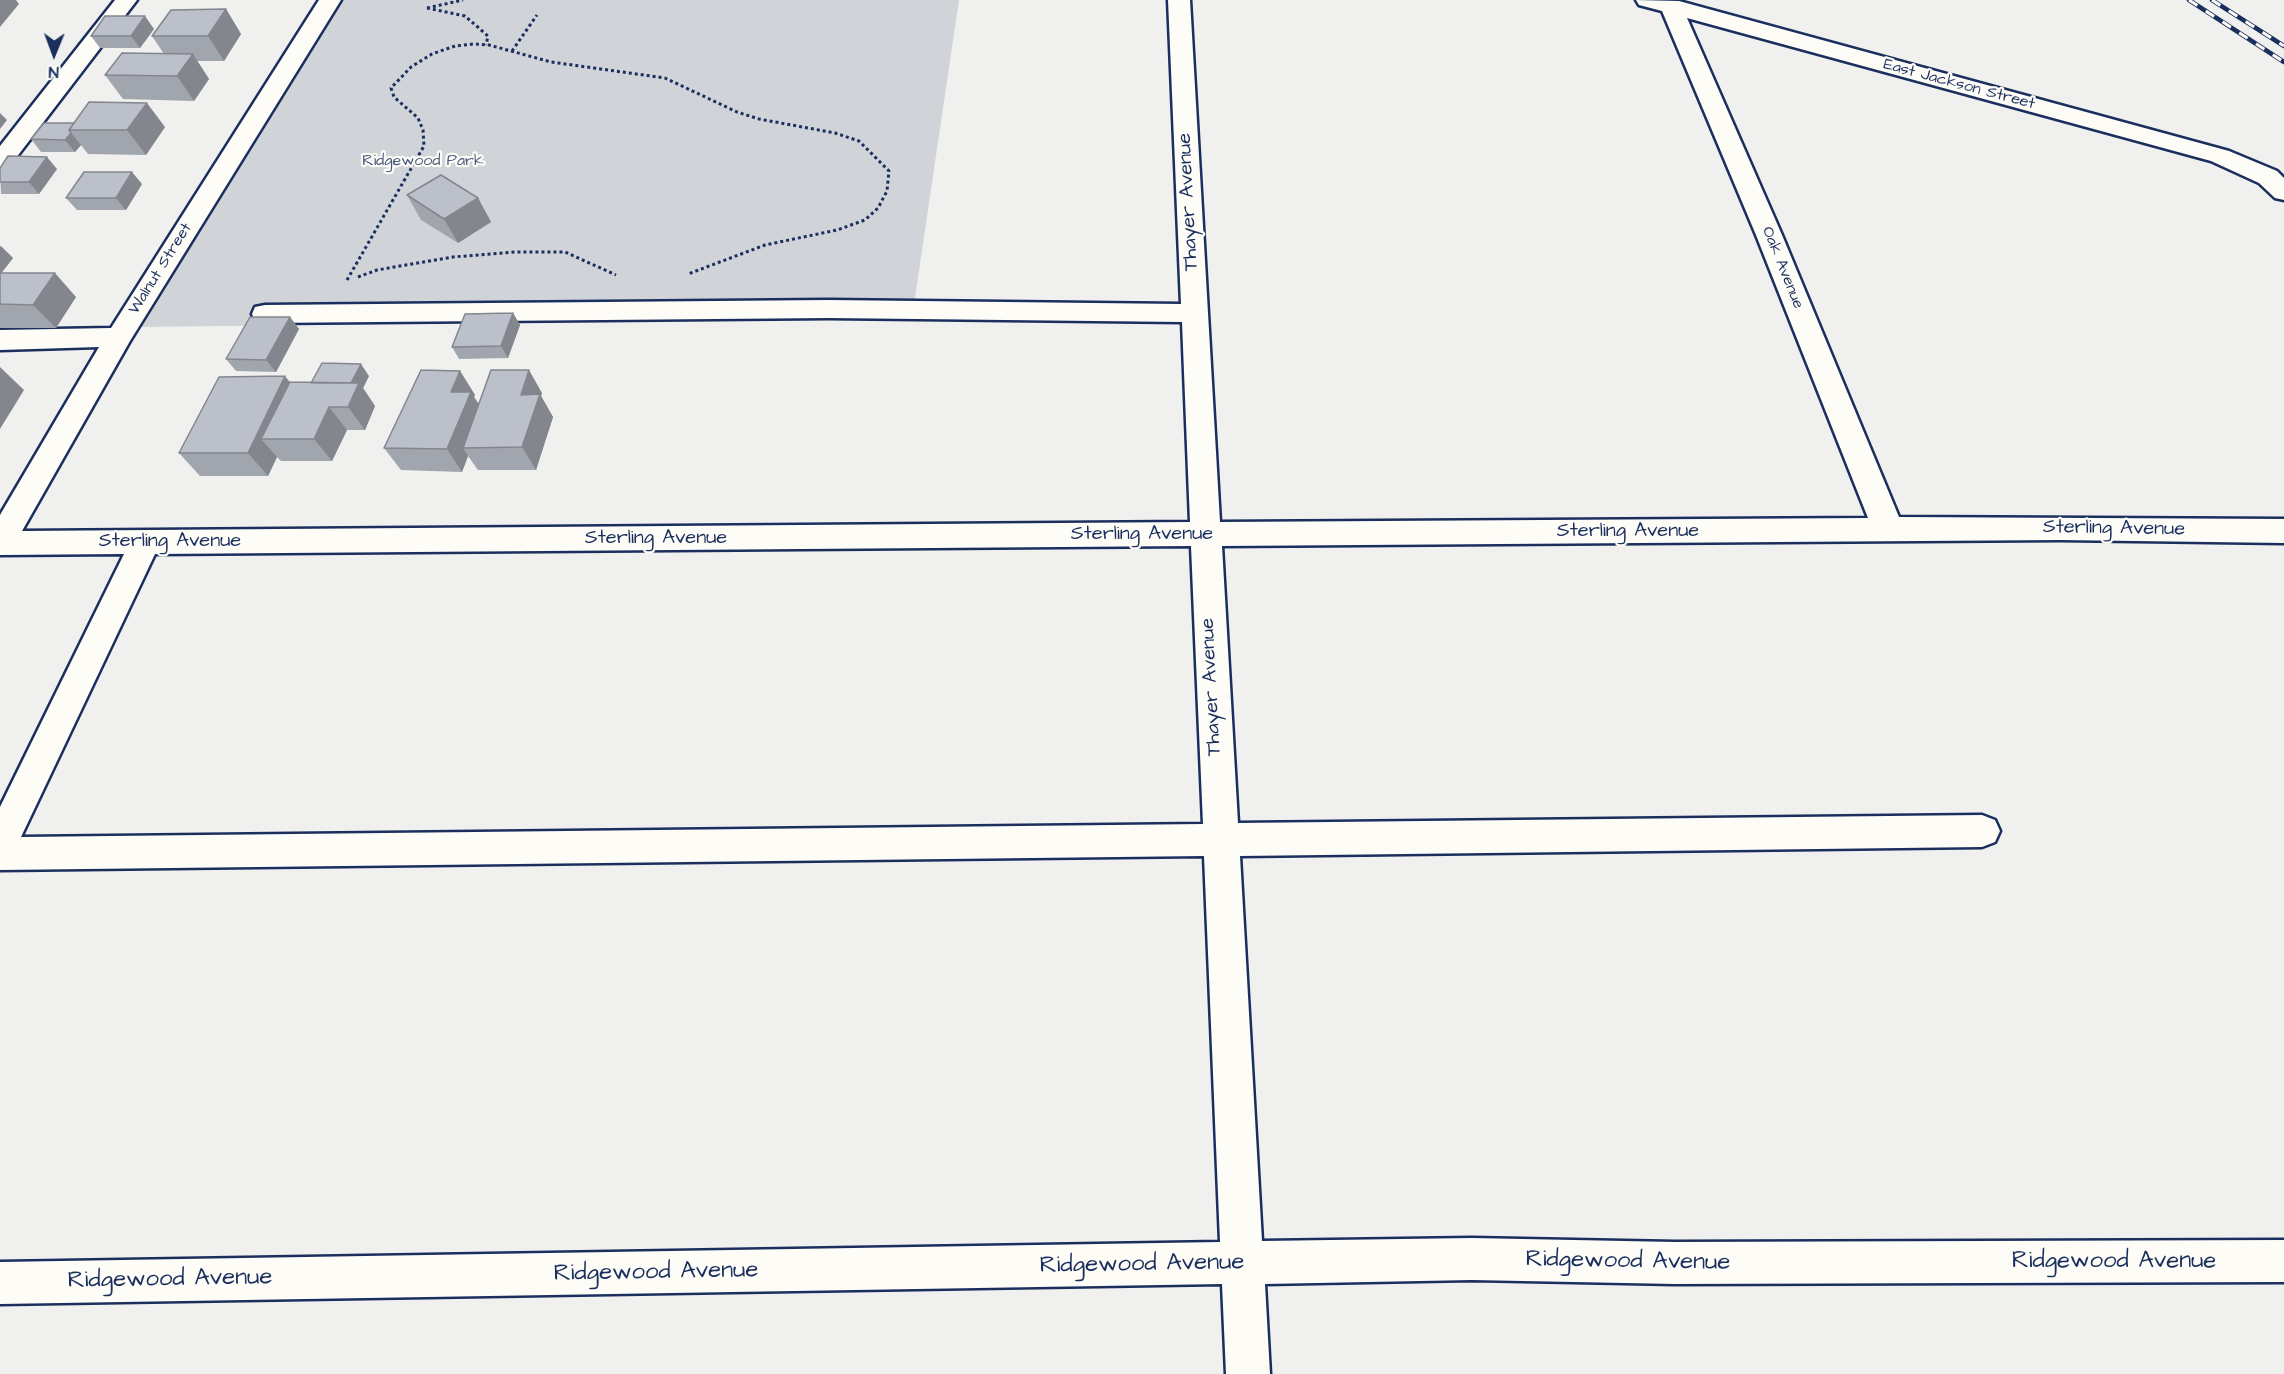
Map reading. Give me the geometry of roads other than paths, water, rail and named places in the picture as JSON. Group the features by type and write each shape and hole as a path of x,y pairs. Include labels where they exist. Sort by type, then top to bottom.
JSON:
{"street":[{"path":"0,162 126,0"},
{"name":"Walnut Street","path":"0,543 119,337 330,0"},
{"name":"Thayer Avenue","path":"1179,0 1248,1374"},
{"name":"East Jackson Street","path":"1659,3 2220,156 2276,184"},
{"name":"Oak Avenue","path":"1659,3 1769,235 1889,531"},
{"path":"265,314 829,309 1194,313"},
{"path":"0,340 119,337"},
{"name":"Sterling Avenue","path":"0,543 2060,528 2284,531"},
{"path":"0,844 145,543"},
{"path":"0,854 1982,831"},
{"name":"Ridgewood Avenue","path":"0,1283 1472,1259 1722,1263 2284,1261"}],"railway":[{"path":"2189,0 2284,62"},
{"path":"2212,0 2284,46"}],"park label":[{"name":"Ridgewood Park","path":"423,162"}]}
